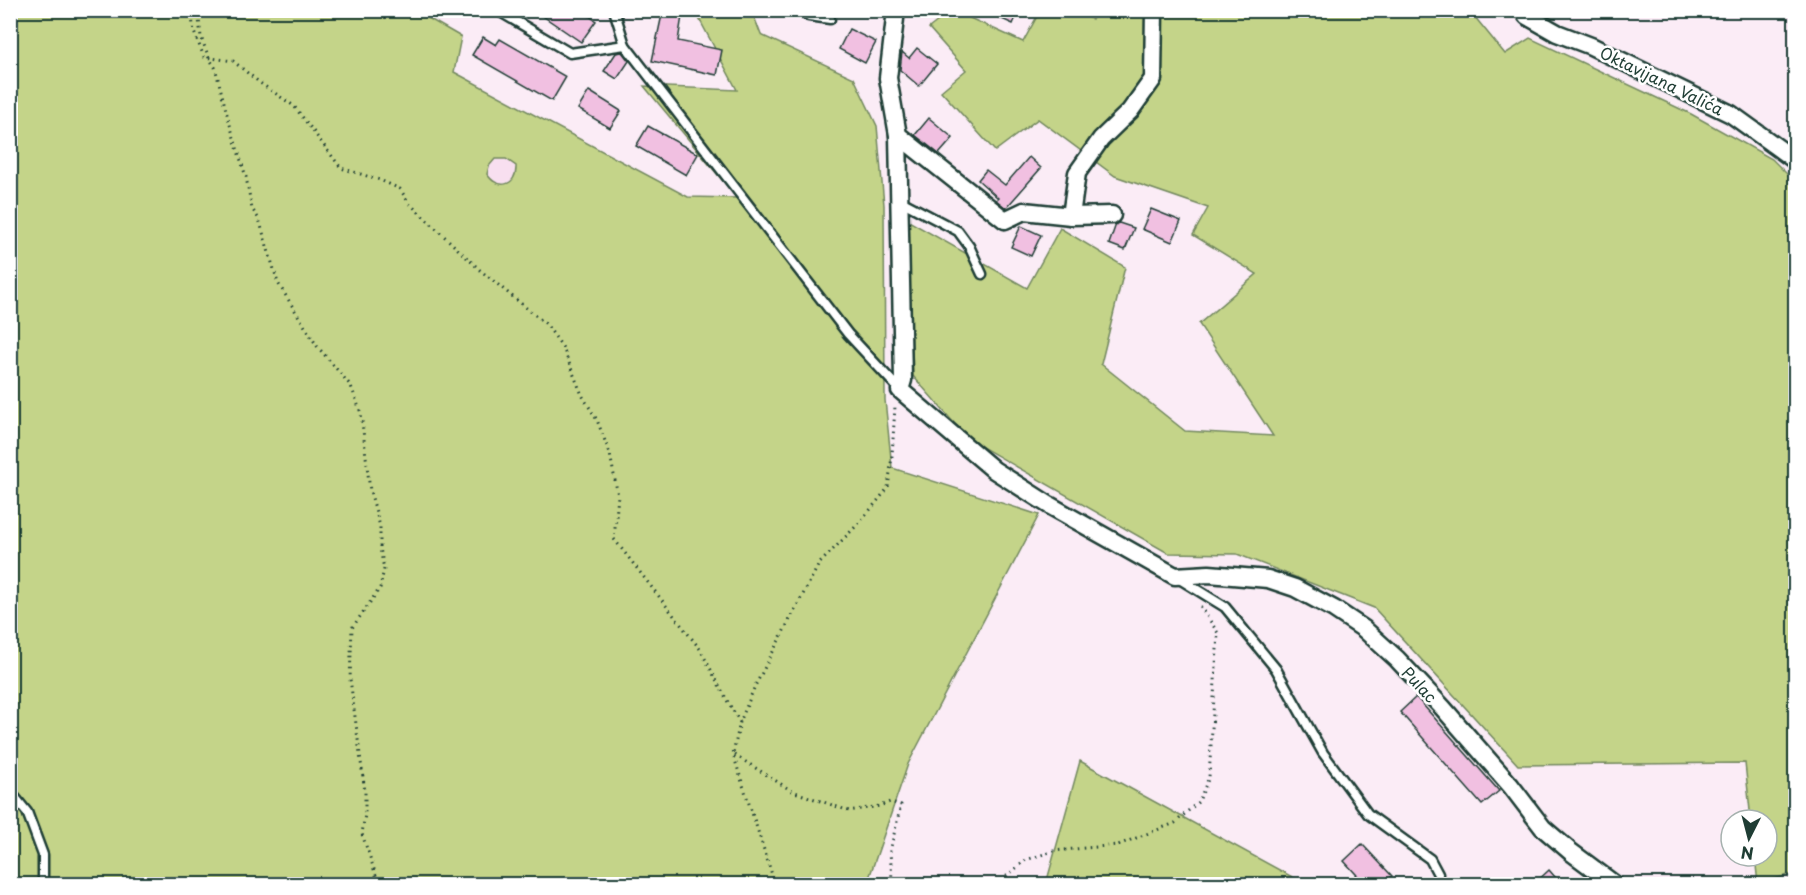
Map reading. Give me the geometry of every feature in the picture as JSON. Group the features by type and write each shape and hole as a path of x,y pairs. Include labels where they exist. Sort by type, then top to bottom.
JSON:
{"street":[{"path":"896,10 888,78 898,135 903,380 900,390 994,470 1049,505 1175,576"},
{"path":"1071,216 1077,173 1101,139 1130,111 1153,79 1154,10"},
{"name":"Oktavijana Valića","path":"1523,10 1527,16 1557,33 1591,46 1731,114 1796,161"},
{"path":"898,135 1005,220 1023,211 1071,216 1112,215"},
{"name":"Pulac","path":"1175,576 1209,574 1268,579 1295,588 1334,609 1364,630 1397,659 1443,708 1512,786 1543,828 1614,885"}],"lane":[{"path":"497,10 570,52 625,45"},
{"path":"614,10 625,45 848,334 900,390"},
{"path":"800,10 809,16 830,19"},
{"path":"899,200 958,231 969,246 982,274"},
{"path":"1175,576 1225,607 1276,669 1323,753 1368,814 1430,859 1438,874"},
{"path":"10,791 27,812 44,855 44,885"}],"path":[{"path":"190,10 200,51 204,57 233,61 260,84 294,106 340,168 380,180 400,189 409,203 480,270 546,324 563,348 582,395 597,420 610,454 618,496 614,540 645,582 694,639 740,722"},
{"path":"198,10 201,37 215,67 246,177 252,208 259,219 278,283 317,346 351,386 361,413 370,490 380,526 380,548 384,569 380,588 352,628 350,679 365,792 362,834 379,885"},
{"path":"775,885 733,754 740,722 755,686 819,564 888,489 894,408 900,390"},
{"path":"997,885 1026,860 1053,851 1118,845 1175,823 1199,801 1209,777 1218,633 1193,598"},
{"path":"733,754 792,791 849,811 890,802 901,805 890,851 894,885"},
{"path":"892,879 902,885"}],"shaded area":[{"path":"495,159 506,159 516,166 516,176 513,181 499,185 491,181 487,174 489,166"}],"green space":[{"path":"952,10 1023,42 1040,11 1072,11 1092,19 1101,10 1470,11 1505,54 1530,38 1691,114 1772,159 1796,183 1795,873 1758,884 1756,868 1779,868 1779,808 1750,808 1745,763 1518,765 1374,608 1237,554 1168,553 968,439 913,376 907,220 1027,288 1060,228 1125,267 1101,364 1185,431 1273,436 1199,324 1257,274 1193,235 1208,208 1115,176 1038,119 995,151 941,91 966,70 929,28"},
{"path":"10,11 416,11 461,37 454,72 688,197 737,198 644,86 737,90 695,11 752,11 761,35 854,78 877,126 884,205 885,400 892,468 1039,515 908,764 867,884 11,884","holes":["495,159 506,159 516,166 515,173 510,182 501,184 487,174 489,166"]},
{"path":"1080,761 1305,884 1046,884"}],"building":[{"path":"534,10 581,10 596,21 581,42"},
{"path":"663,10 683,10 678,41 722,50 717,75 652,61"},
{"path":"982,10 1019,10 1013,24"},
{"path":"849,29 876,42 865,63 839,49"},
{"path":"483,37 496,45 500,39 566,77 552,101 472,55"},
{"path":"917,48 937,64 919,86 900,70 902,52 909,58"},
{"path":"622,52 629,61 617,79 604,71 616,53"},
{"path":"589,91 621,111 610,128 578,109"},
{"path":"929,118 953,138 939,154 915,135"},
{"path":"648,126 698,154 686,175 636,146"},
{"path":"1029,157 1041,168 1006,208 978,180 986,170 1005,185"},
{"path":"1151,209 1181,221 1172,242 1142,229"},
{"path":"1116,224 1134,228 1125,250 1109,244"},
{"path":"1021,226 1041,235 1031,256 1011,247"},
{"path":"1416,697 1499,791 1482,805 1400,712"},
{"path":"1362,844 1392,876 1383,885 1366,885 1344,861"},
{"path":"1549,870 1562,885 1533,885"}]}
